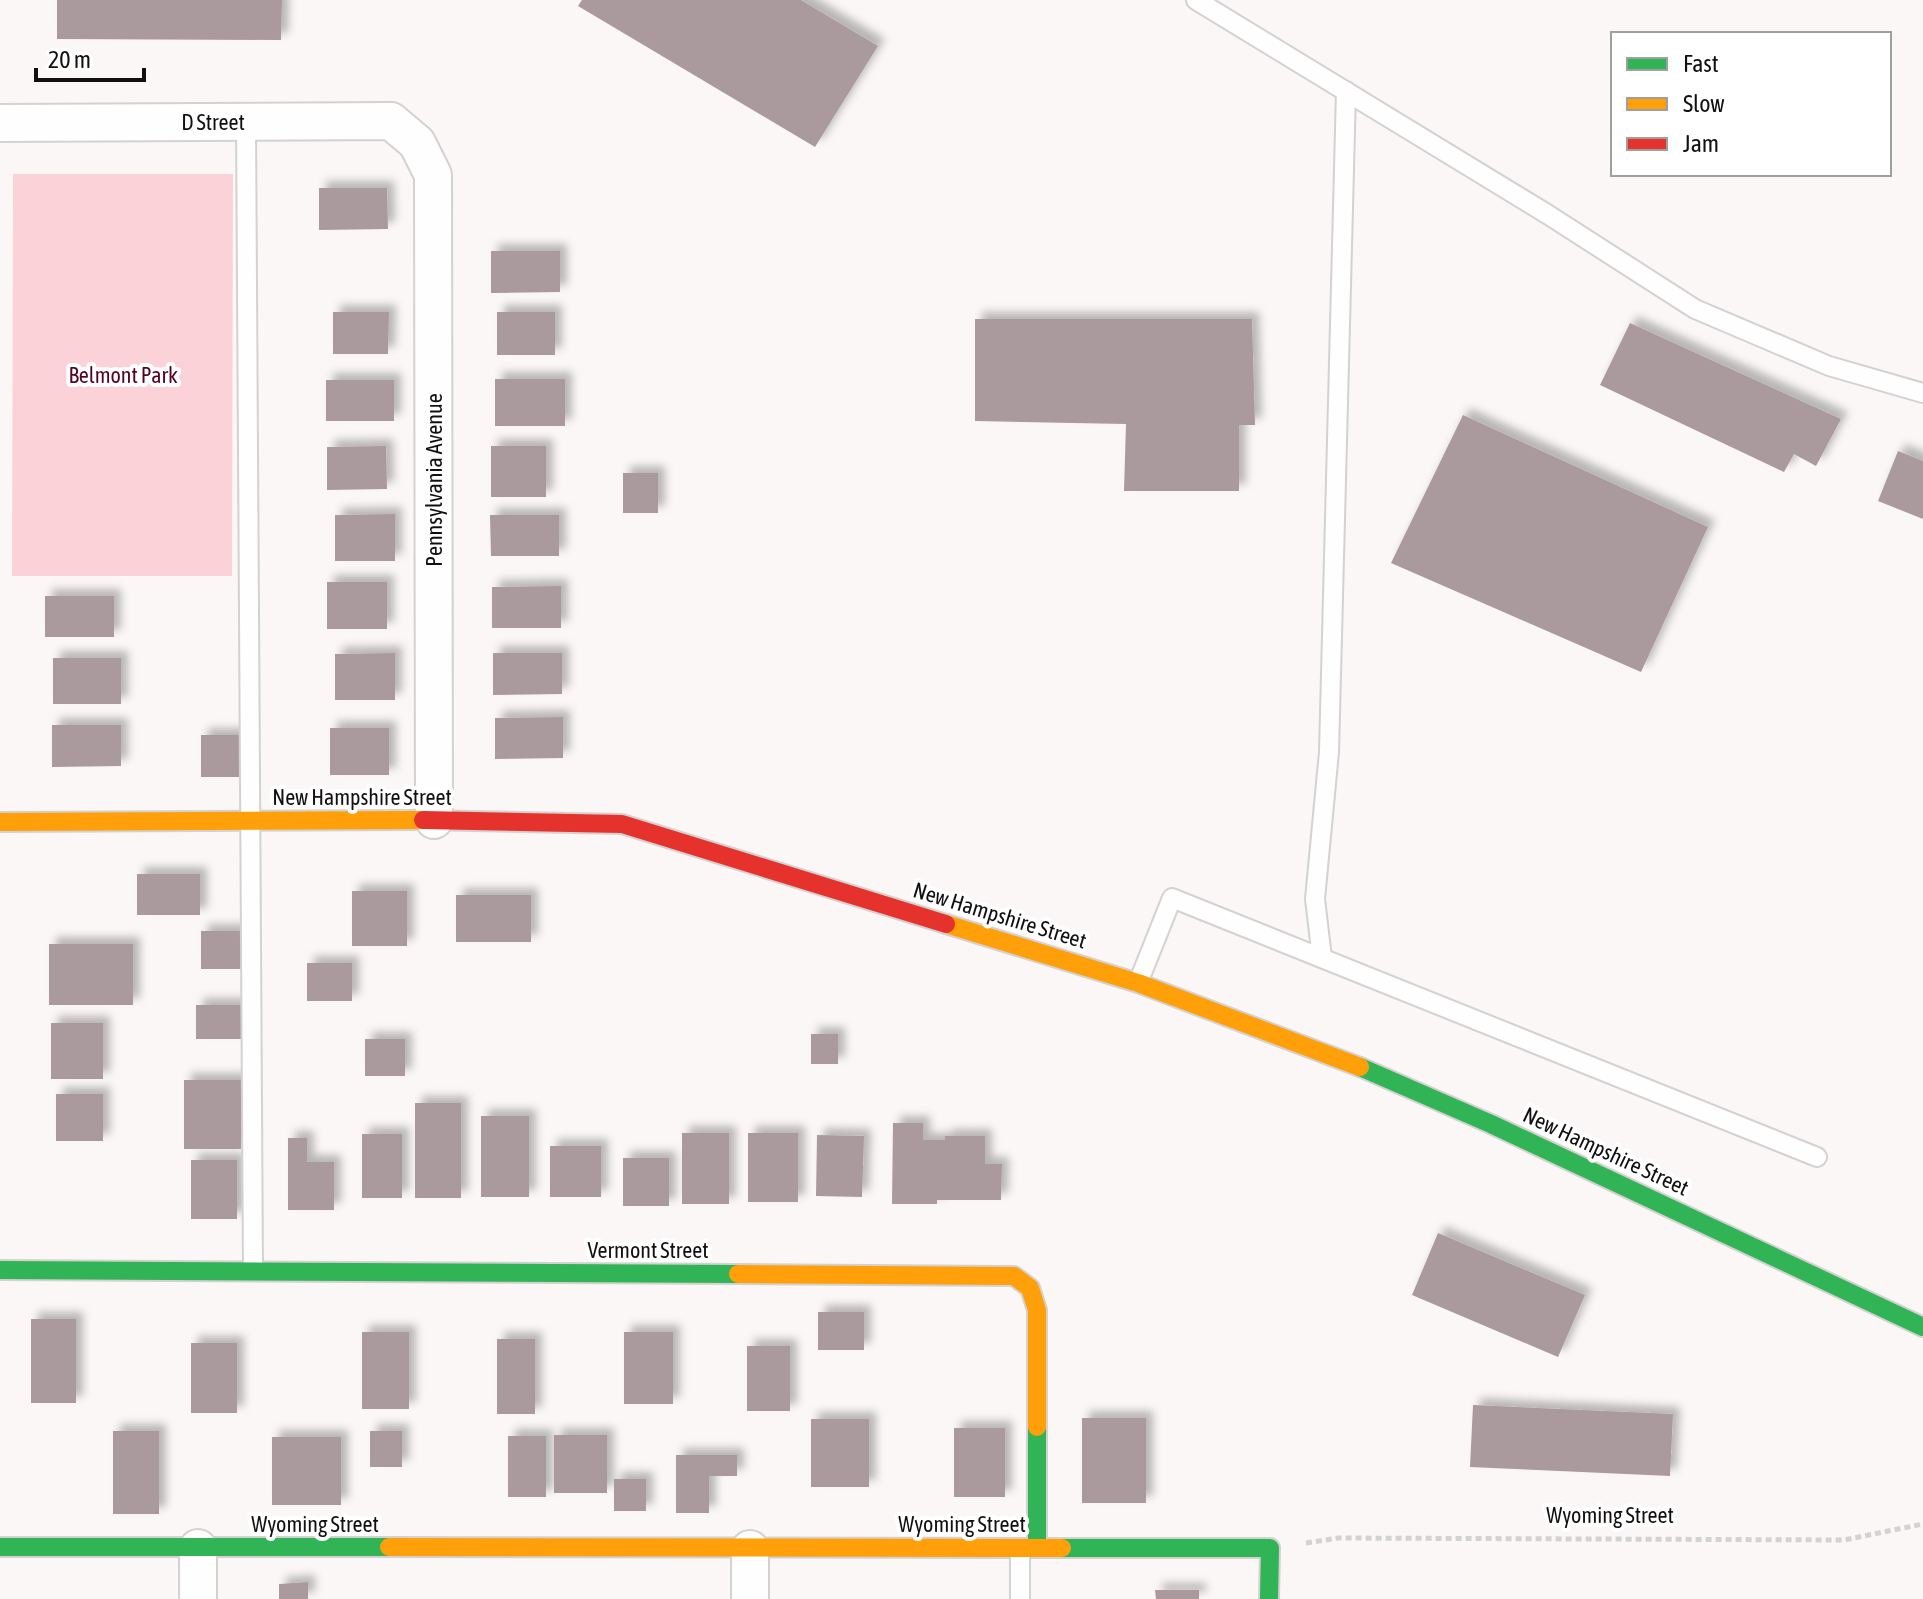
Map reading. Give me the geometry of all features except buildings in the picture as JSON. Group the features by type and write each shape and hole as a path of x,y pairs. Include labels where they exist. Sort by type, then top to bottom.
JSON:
{"street":[{"name":"D Street","path":"0,123 391,121 417,143"},
{"name":"Pennsylvania Avenue","path":"417,143 433,175 434,820"},
{"name":"New Hampshire Street","path":"0,822 434,820 622,824 1138,983 1339,1058 1491,1124 1923,1327"},
{"name":"Vermont Street","path":"0,1270 1014,1276 1030,1288 1037,1310 1028,1548"},
{"name":"Wyoming Street","path":"0,1547 1270,1548"},
{"path":"198,1548 198,1599"},
{"path":"1269,1599 1270,1548"},
{"path":"750,1549 750,1599"}],"lane":[{"path":"1196,0 1547,214 1695,309 1829,366 1923,393"},
{"path":"1322,958 1315,899 1329,752 1346,91"},
{"path":"246,121 253,1271"},
{"path":"1138,983 1172,898 1817,1157"},
{"path":"1020,1599 1028,1548"}],"path":[{"name":"Wyoming Street","path":"1270,1548 1338,1538 1844,1540 1923,1524"}],"green space":[{"name":"Belmont Park","path":"13,174 233,174 232,576 12,576"}],"traffic: fast":[{"path":"1360,1067 1491,1124 1923,1327"},
{"path":"0,1270 738,1274"},
{"path":"1037,1427 1037,1548"},
{"path":"0,1547 389,1547"},
{"path":"1062,1548 1270,1548 1269,1599"}],"traffic: slow":[{"path":"0,822 423,820"},
{"path":"946,924 1138,983 1360,1067"},
{"path":"738,1274 1014,1276 1030,1288 1037,1310 1037,1427"},
{"path":"389,1547 1062,1548"}],"traffic: jam":[{"path":"423,820 622,824 946,924"}]}
